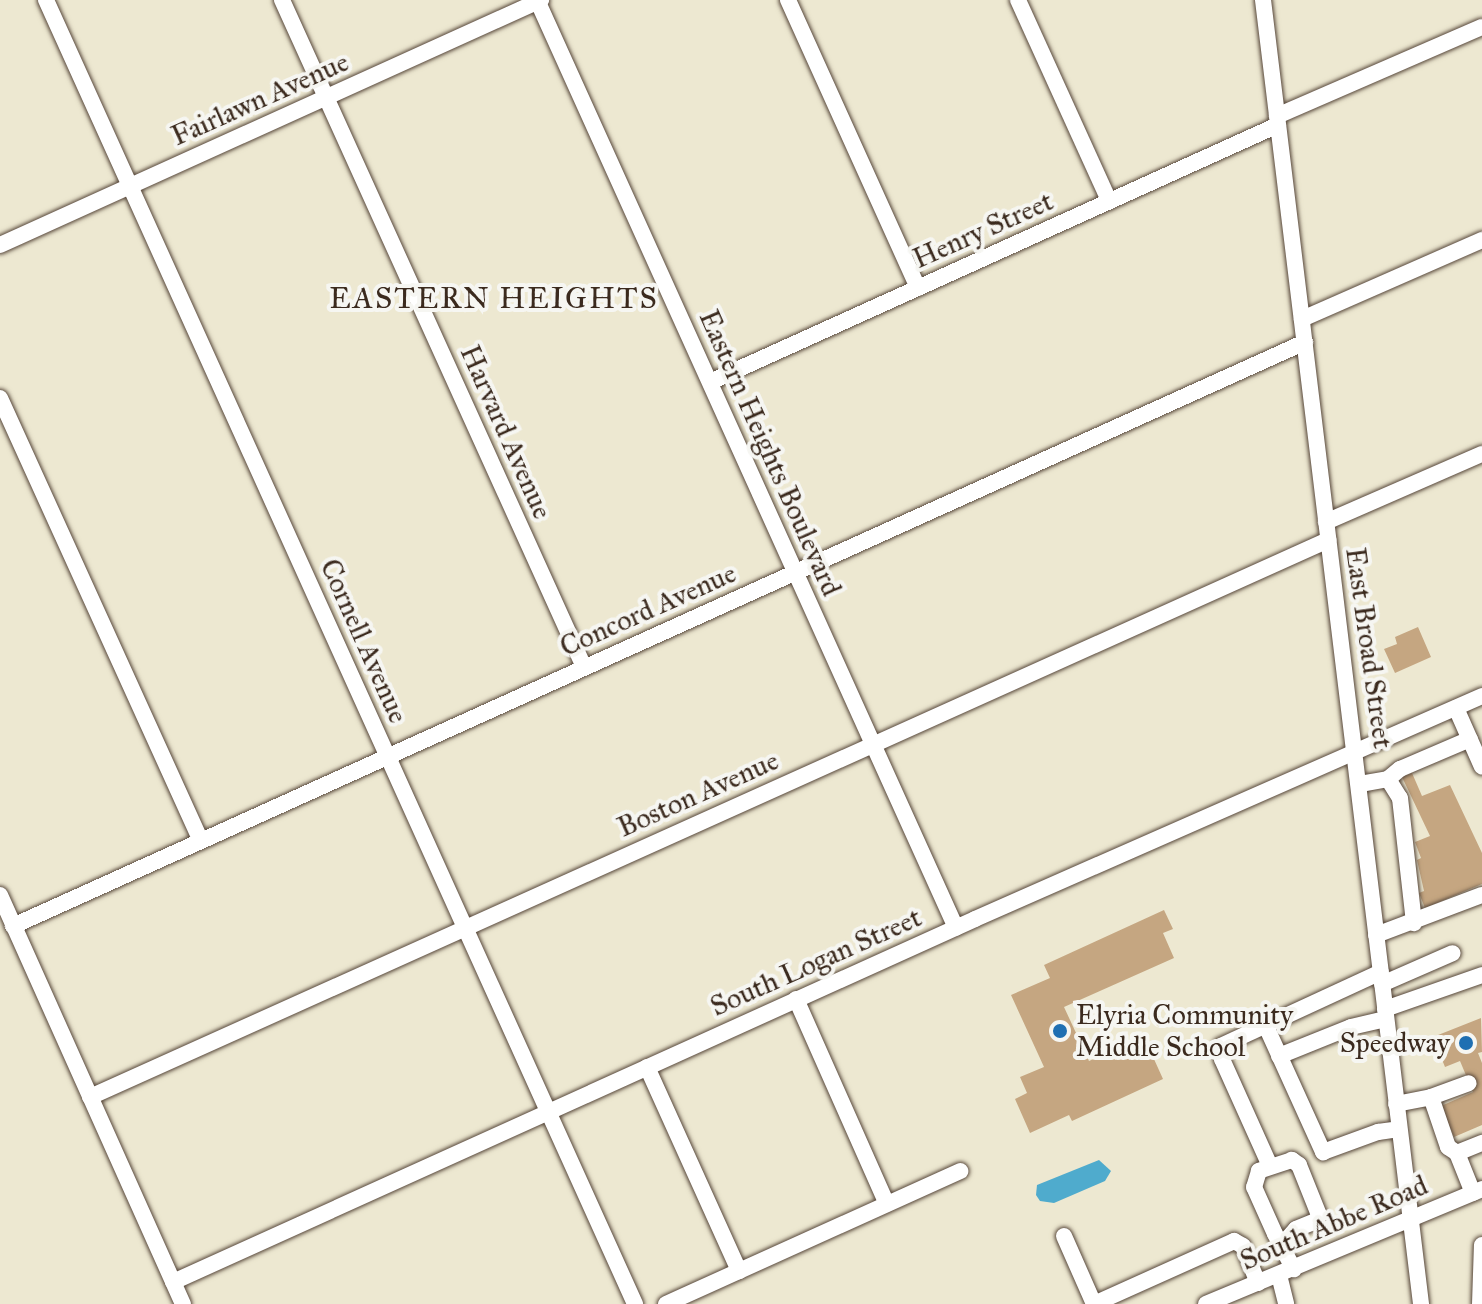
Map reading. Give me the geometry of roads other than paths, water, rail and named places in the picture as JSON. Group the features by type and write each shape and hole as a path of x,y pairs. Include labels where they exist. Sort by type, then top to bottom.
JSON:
{"street":[{"name":"Cornell Avenue","path":"46,0 635,1304"},
{"name":"Harvard Avenue","path":"282,0 584,667"},
{"path":"788,0 918,288"},
{"path":"1018,0 1109,201"},
{"name":"East Broad Street","path":"1263,0 1421,1304"},
{"name":"Fairlawn Avenue","path":"0,245 538,1"},
{"name":"Eastern Heights Boulevard","path":"538,1 956,928"},
{"name":"Henry Street","path":"710,382 1482,27"},
{"path":"1302,319 1482,240"},
{"name":"Concord Avenue","path":"13,926 1305,342"},
{"path":"0,398 201,841"},
{"path":"1326,522 1482,454"},
{"name":"Boston Avenue","path":"90,1097 1328,540"},
{"name":"South Logan Street","path":"173,1282 796,999 1356,749 1482,696"},
{"path":"1456,708 1482,767"},
{"path":"1360,784 1394,774 1470,739"},
{"path":"1394,774 1400,798 1414,923"},
{"path":"0,895 183,1304"},
{"path":"1376,935 1482,895"},
{"path":"1270,1166 1222,1059 1221,1046 1265,1024 1453,953"},
{"path":"1279,1056 1482,975"},
{"path":"796,999 887,1204"},
{"path":"1265,1024 1323,1152 1378,1132 1399,1129"},
{"path":"647,1067 739,1271"},
{"path":"1396,1104 1431,1097 1469,1083"},
{"path":"1431,1097 1448,1147 1457,1153 1477,1191"},
{"path":"1457,1153 1482,1143"},
{"path":"1282,1245 1296,1229 1316,1221 1318,1208 1299,1165 1284,1160 1259,1171 1254,1187 1282,1245 1286,1304"},
{"path":"666,1304 960,1171"},
{"name":"South Abbe Road","path":"1206,1304 1477,1191"},
{"path":"1064,1236 1094,1304 1234,1241 1243,1246 1258,1283"},
{"path":"1480,1304 1482,1245"}],"water":[{"path":"1099,1160 1111,1171 1105,1181 1054,1203 1040,1201 1036,1195 1037,1185"}],"place":[{"name":"Elyria Community Middle School","path":"1060,1031"},
{"name":"Speedway","path":"1466,1043"}],"district":[{"name":"EASTERN HEIGHTS","path":"494,298"}]}
